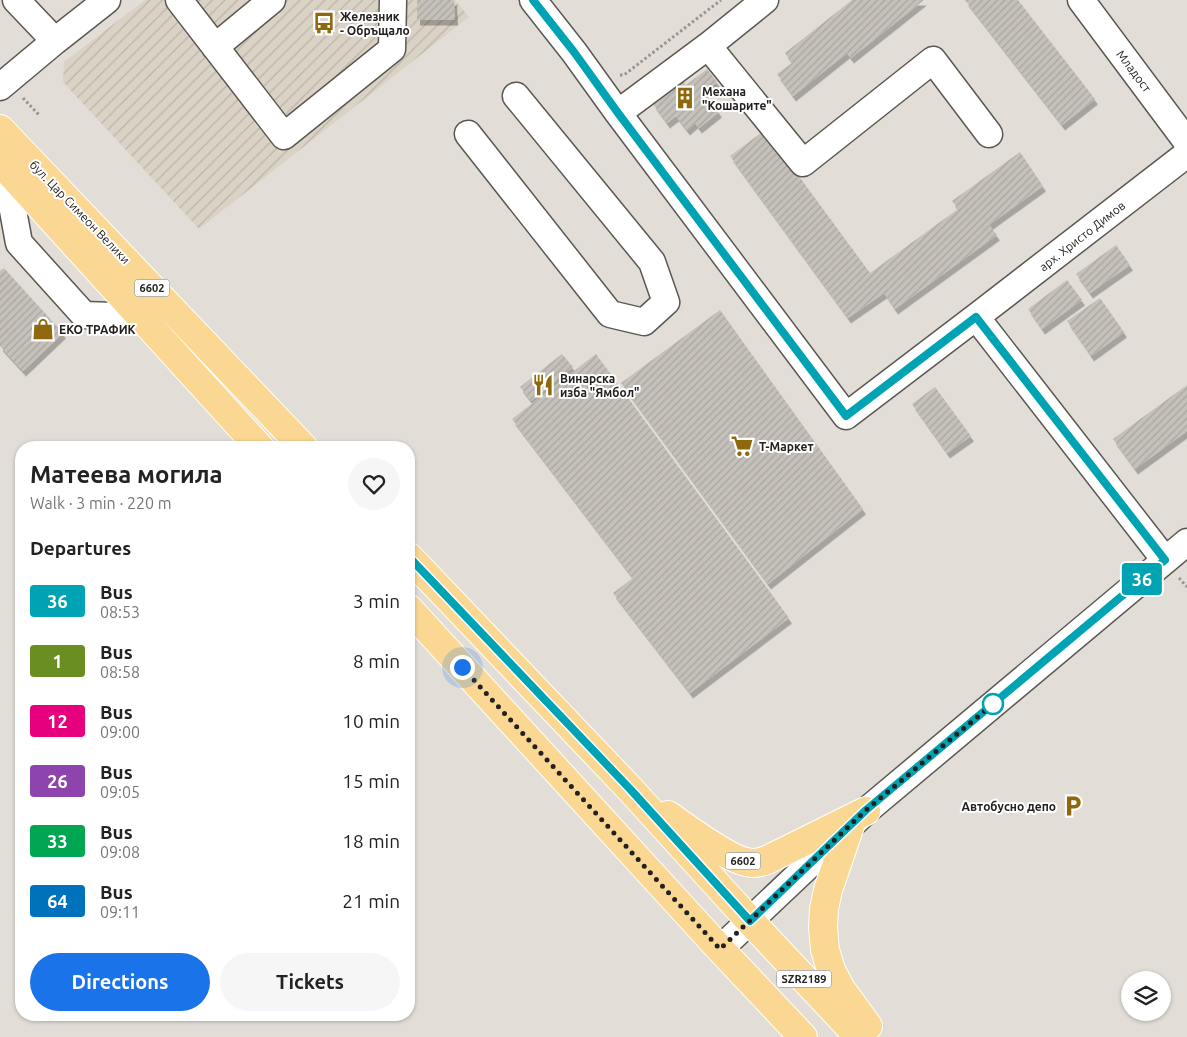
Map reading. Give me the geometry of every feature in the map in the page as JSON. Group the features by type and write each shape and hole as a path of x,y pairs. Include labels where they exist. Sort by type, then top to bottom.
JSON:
{"main road":[{"name":"бул. Цар Симеон Велики","path":"0,129 297,441"},
{"name":"бул. Цар Симеон Велики","path":"2,165 254,441"},
{"name":"6602","path":"415,563 630,789 723,852 736,859 751,863 764,862 858,818"},
{"path":"415,617 720,949"},
{"path":"630,789 750,921"},
{"path":"858,818 828,890 823,928 825,950 831,970 841,989 876,1037"},
{"name":"SZR2189","path":"750,921 858,1037"},
{"name":"SZR2189","path":"720,949 803,1037"}],"street":[{"path":"16,0 55,41"},
{"path":"0,87 107,0"},
{"path":"179,0 284,136 392,49 393,0"},
{"path":"215,47 272,0"},
{"path":"533,0 574,52 618,113 708,46 765,0"},
{"name":"Младост","path":"1081,0 1187,142"},
{"path":"708,46 803,163 932,60 989,134"},
{"path":"468,134 610,314 644,322 666,302 652,262 516,96"},
{"name":"арх. Христо Димов","path":"618,113 846,416 1187,154"},
{"path":"2,165 19,242 84,315 142,317"},
{"path":"976,317 1165,560"},
{"name":"6602","path":"720,949 858,818 1187,542"}],"path":[{"path":"617,75 624,75 721,0"}],"shaded area":[{"path":"145,0 455,0 469,17 199,229 63,82 64,62"}],"building":[{"path":"417,0 454,0 455,20 417,20"},
{"path":"852,0 924,0 851,58 847,53 793,96 777,74 792,63 785,53"},
{"path":"965,0 1018,0 1095,99 1062,125"},
{"name":"Механа \"Кошарите\"","path":"707,69 717,82 704,92 719,112 699,128 695,123 687,130 676,116 667,123 653,104 683,81 686,85"},
{"path":"765,130 870,273 958,209 952,201 1020,152 1043,186 989,225 997,235 895,309 884,293 848,318 730,156"},
{"path":"1116,245 1130,265 1090,293 1076,274"},
{"path":"4,268 63,333 23,371 0,346 0,271"},
{"path":"1067,280 1082,300 1042,329 1028,309"},
{"path":"1100,298 1124,332 1091,356 1067,321"},
{"name":"Т-Маркет","path":"720,310 863,509 768,584 621,383"},
{"path":"562,354 573,367 531,401 520,387"},
{"path":"596,354 789,618 690,693 613,593 633,578 512,419"},
{"path":"1187,385 1187,431 1135,469 1113,439"},
{"path":"935,387 971,436 947,453 912,404"}],"bus line":[{"name":"36","path":"415,563 630,789 750,921 866,810 1165,560 976,317 846,416 533,0"}],"place":[{"name":"Железник - Обръщало","path":"324,23"},
{"name":"Механа \"Кошарите\"","path":"685,98"},
{"name":"ЕКО ТРАФИК","path":"43,329"},
{"name":"Винарска изба \"Ямбол\"","path":"543,385"},
{"name":"Т-Маркет","path":"742,446"},
{"name":"Автобусно депо","path":"1073,806"}],"route":[{"path":"462,667 720,949 866,810 993,704"}]}
